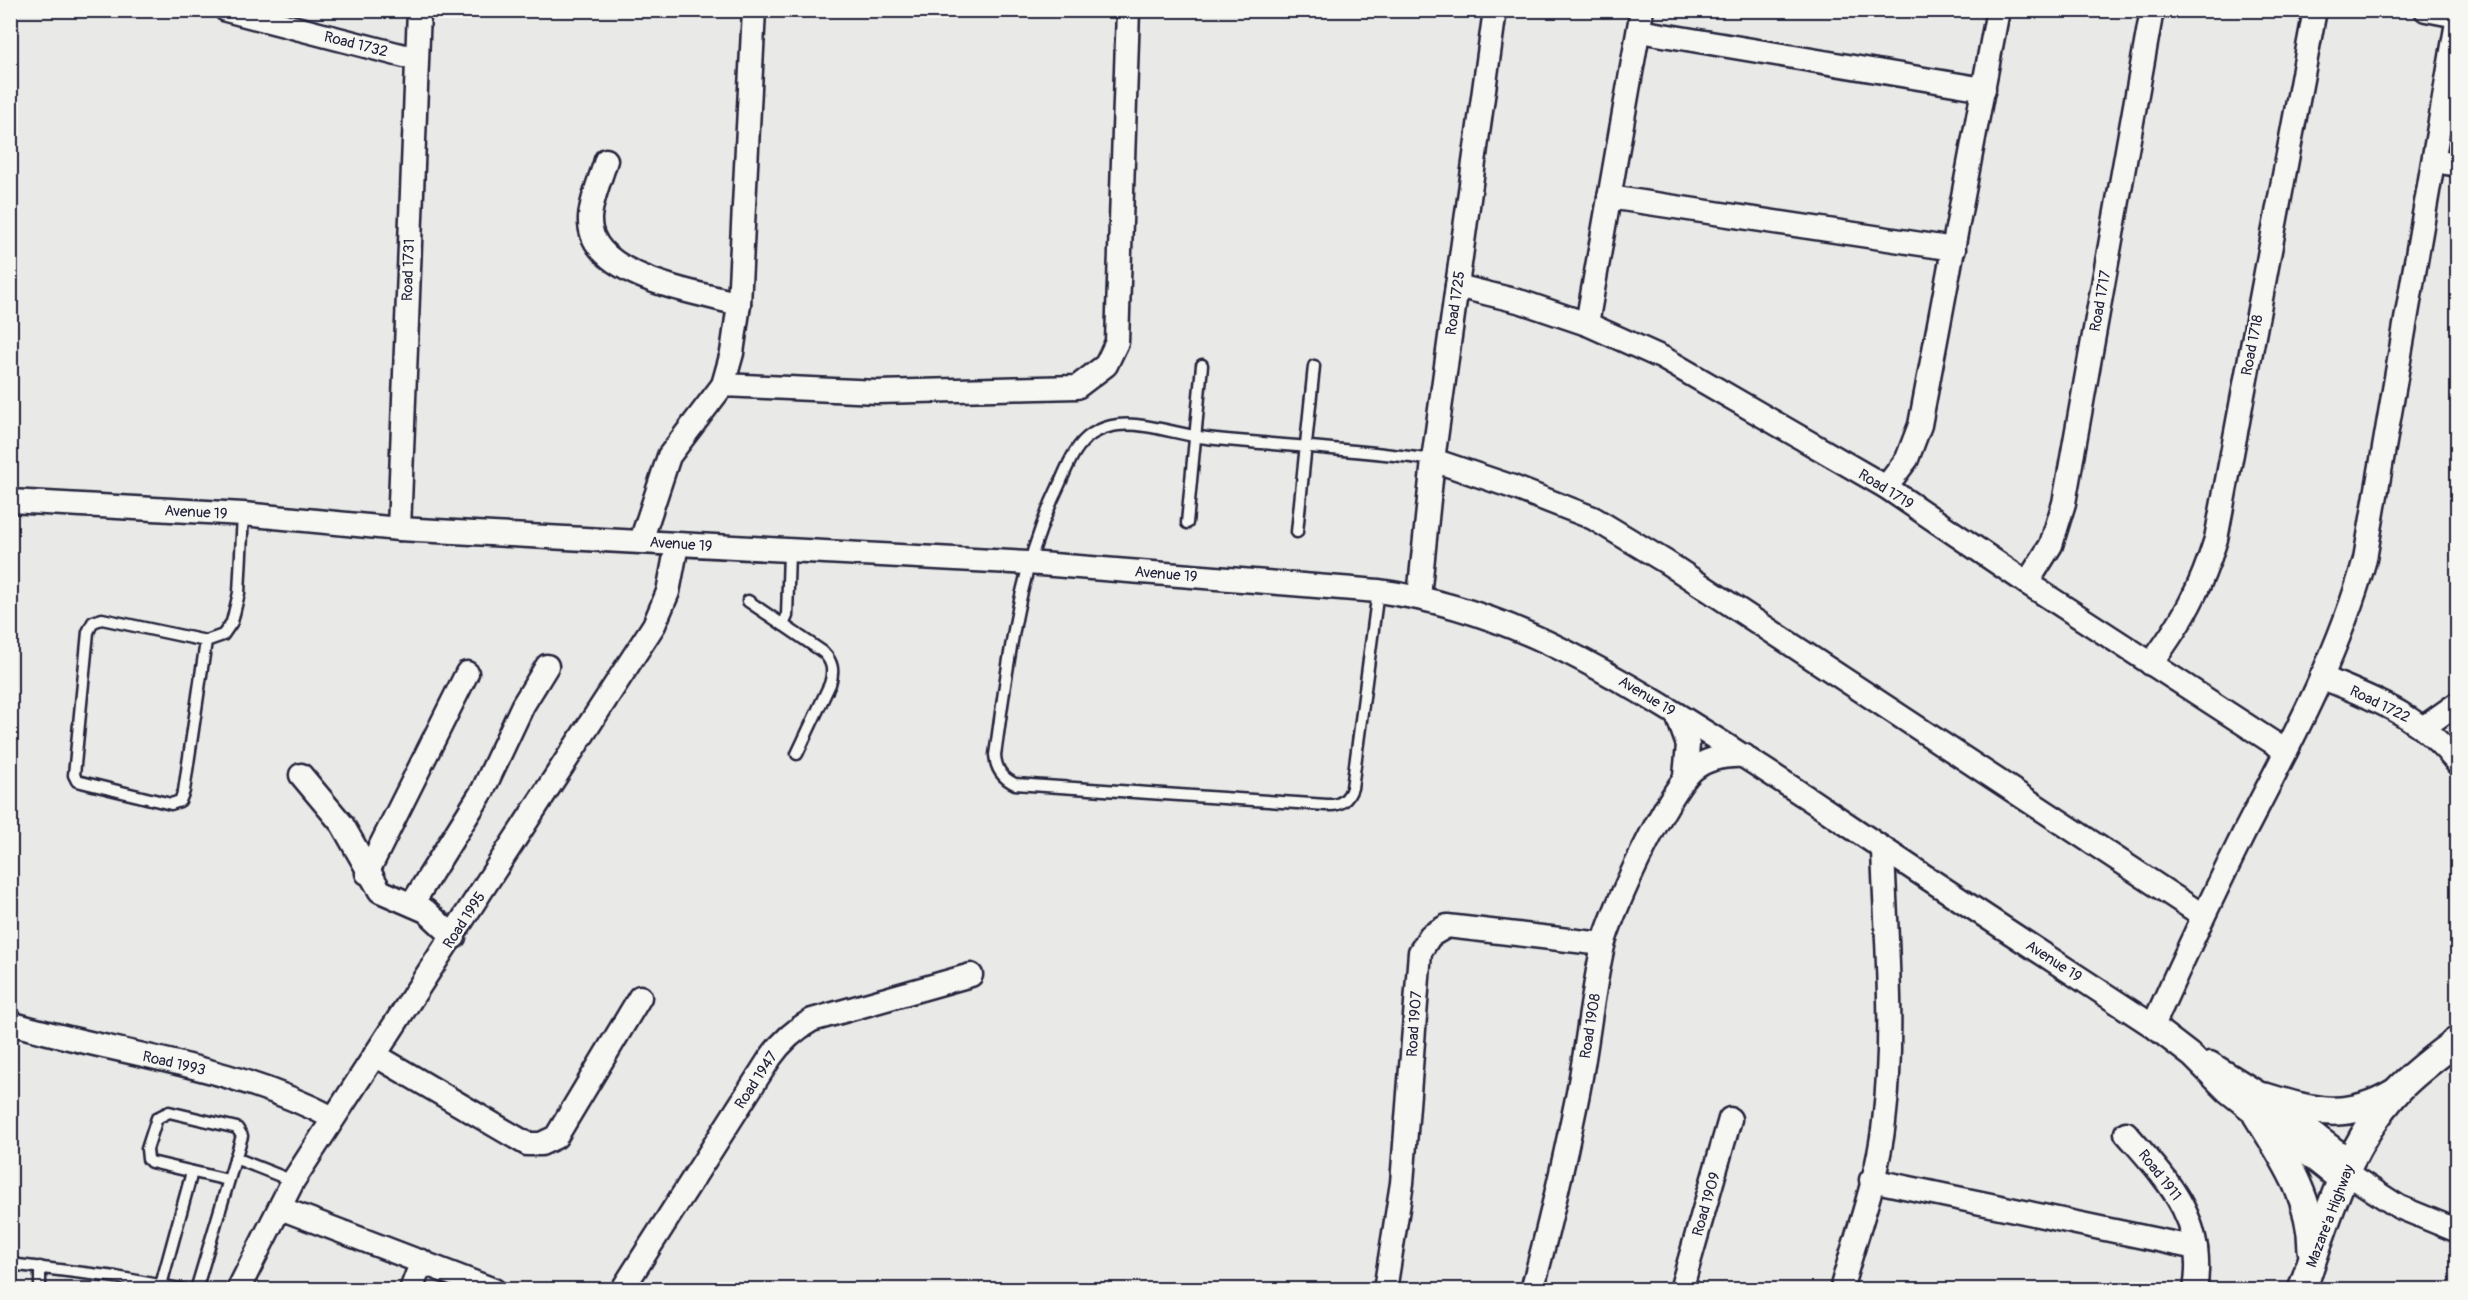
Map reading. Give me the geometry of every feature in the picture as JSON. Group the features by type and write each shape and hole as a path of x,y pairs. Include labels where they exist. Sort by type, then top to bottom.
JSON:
{"street":[{"name":"Road 1732","path":"226,10 416,59"},
{"name":"Road 1731","path":"399,529 418,10"},
{"path":"641,542 669,456 723,385 732,353 739,304 754,10"},
{"path":"723,385 918,392 1077,387 1091,379 1106,365 1117,342 1128,10"},
{"name":"Road 1725","path":"1419,597 1433,460 1495,10"},
{"path":"1886,487 1907,459 1920,425 1998,10"},
{"name":"Road 1717","path":"2027,584 2051,544 2064,503 2152,10"},
{"name":"Road 1718","path":"2151,664 2183,620 2203,581 2216,539 2314,10"},
{"path":"2153,1026 2202,915 2321,677 2353,602 2365,559 2457,15 2426,10"},
{"path":"1587,324 1640,21 1984,89"},
{"path":"606,159 590,219 598,246 629,273 739,304"},
{"path":"2434,161 2457,165"},
{"path":"1609,197 1954,249"},
{"name":"Road 1719","path":"1457,286 1522,302 1587,324 1663,358 1886,487 2027,584 2286,751"},
{"path":"1433,460 1513,487 1602,524 1666,562 2202,915"},
{"name":"Avenue 19","path":"10,501 243,514 399,529 789,552 1028,563 1378,591 1419,597 1512,625 1599,668 1745,756 2153,1026 2192,1056 2226,1072 2261,1106 2345,1171 2399,1207 2457,1231"},
{"name":"Road 1995","path":"238,1290 293,1181 454,937 654,625 668,592 677,544"},
{"path":"412,904 478,798 520,711 547,666"},
{"path":"368,873 467,673"},
{"name":"Road 1722","path":"2321,677 2390,707 2424,728 2457,764"},
{"path":"2424,728 2457,703"},
{"name":"Road 1908","path":"1677,715 1688,745 1685,776"},
{"name":"Road 1908","path":"1532,1290 1578,1095 1603,944 1634,868 1685,776 1706,761 1732,755 1745,756"},
{"path":"302,774 342,824 380,891 426,911 454,937"},
{"path":"1840,1290 1884,1125 1888,1080 1883,849"},
{"name":"Road 1907","path":"1385,1290 1402,1183 1420,952 1430,936 1447,926 1603,944"},
{"name":"Road 1947","path":"622,1290 770,1058 781,1042 795,1029 812,1020 971,975"},
{"path":"375,1054 527,1144 541,1144 556,1137 640,997"},
{"name":"Road 1993","path":"10,1023 238,1078 292,1098 333,1118"},
{"name":"Mazare'a Highway","path":"2302,1290 2345,1171 2371,1125 2398,1090 2419,1069 2457,1040"},
{"path":"2261,1106 2313,1112 2358,1109 2398,1090"},
{"path":"2261,1106 2301,1192 2309,1219 2312,1261"},
{"name":"Road 1909","path":"1681,1290 1730,1119"},
{"name":"Road 1911","path":"2126,1133 2179,1196 2187,1213 2196,1248 2195,1290"},
{"path":"1871,1180 2196,1248"},
{"path":"280,1208 494,1290"},
{"path":"411,1290 422,1262"}],"lane":[{"path":"1187,523 1202,365"},
{"path":"1297,532 1314,366"},
{"path":"1378,591 1352,788 1350,794 1340,804 1015,784 1002,776 998,770 995,755 1017,605 1028,563 1039,540 1047,510 1073,454 1092,434 1104,428 1125,425 1195,437 1433,460"},
{"path":"206,641 180,801 171,804 77,782 74,775 88,632 93,622 102,619 206,641 223,635 232,622 239,593 243,514"},
{"path":"783,625 788,612 789,552"},
{"path":"748,602 823,652 833,669 830,684 797,754"},
{"path":"196,1290 242,1136 237,1128 169,1112 162,1114 155,1124 147,1149 148,1159 151,1162 228,1180"},
{"path":"235,1158 293,1181"},
{"path":"161,1285 192,1172"},
{"path":"10,1264 116,1276 186,1290"},
{"path":"40,1267 40,1290"}]}
